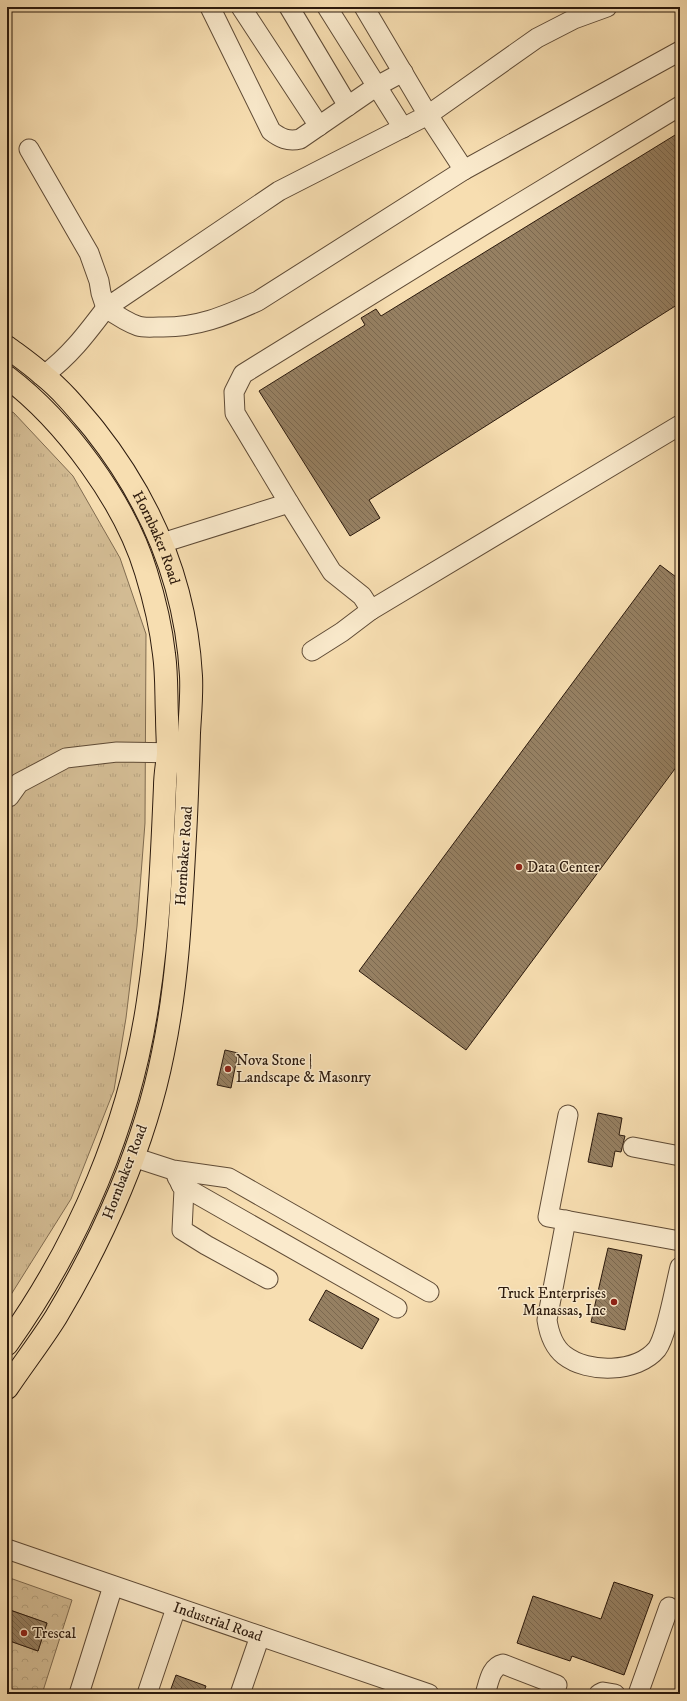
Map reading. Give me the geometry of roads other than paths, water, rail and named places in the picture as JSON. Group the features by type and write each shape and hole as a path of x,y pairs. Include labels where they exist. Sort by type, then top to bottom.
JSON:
{"main road":[{"name":"Hornbaker Road","path":"7,347 44,375 71,402 115,456 142,501 162,542 179,593 187,635 191,678 178,753 148,1002 135,1068 111,1147 81,1220 53,1274 23,1322 7,1344"},
{"name":"Hornbaker Road","path":"7,377 48,413 91,466 117,506 140,555 153,597 164,653 178,753 185,837 174,984 163,1056 153,1094 133,1157 119,1195 84,1267 54,1319 7,1388"}],"street":[{"path":"210,7 271,131 281,138 293,141 300,139 377,86 403,72"},
{"path":"241,7 319,126"},
{"path":"289,7 348,106"},
{"path":"327,7 403,128"},
{"path":"364,7 428,115 464,170"},
{"path":"44,375 60,363 74,349 106,308 279,191 428,115 538,38 574,18 607,7"},
{"path":"29,149 89,254 99,281 106,308 121,318 139,326 177,327 203,323 258,301 464,170 523,136 680,51"},
{"path":"371,610 362,596 332,572 288,503 235,413 234,392 243,374 484,224 680,106"},
{"path":"312,651 342,632 371,610 680,425"},
{"path":"162,542 288,503"},
{"path":"9,797 19,783 66,758 117,752 178,753"},
{"path":"568,1115 548,1217 680,1241"},
{"path":"633,1146 680,1156"},
{"path":"133,1157 177,1178 398,1308"},
{"path":"177,1178 184,1189 182,1230 268,1279"},
{"path":"177,1178 229,1178 429,1292"},
{"path":"566,1220 548,1327 555,1344 564,1355 571,1359 594,1366 616,1368 636,1364 646,1358 657,1348 664,1334 680,1267"},
{"name":"Industrial Road","path":"7,1549 429,1694"},
{"path":"80,1694 113,1586"},
{"path":"638,1694 669,1607"},
{"path":"147,1694 176,1608"},
{"path":"240,1694 260,1636"},
{"path":"485,1694 493,1671 497,1666 503,1664 557,1684"},
{"path":"599,1694 603,1692 615,1694"}],"place":[{"name":"Data Center","path":"519,867"},
{"name":"Nova Stone | Landscape & Masonry","path":"228,1069"},
{"name":"Truck Enterprises Manassas, Inc","path":"614,1302"},
{"name":"Trescal","path":"24,1633"}]}
